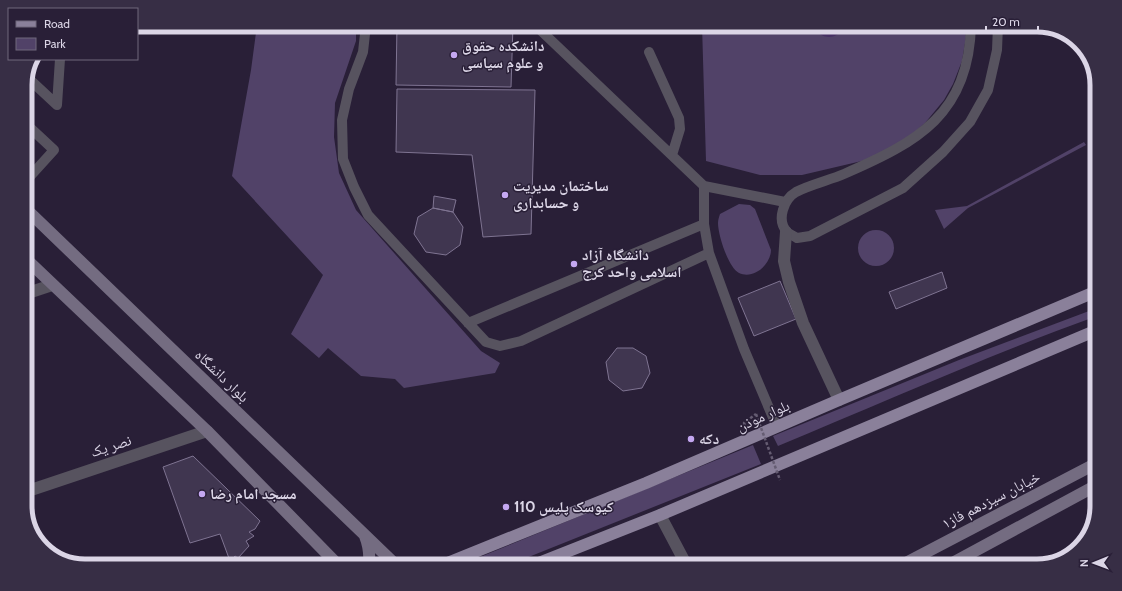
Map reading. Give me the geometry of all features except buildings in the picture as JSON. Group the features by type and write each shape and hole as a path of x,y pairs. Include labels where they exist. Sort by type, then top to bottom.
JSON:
{"main road":[{"name":"بلوار موذن","path":"457,559 646,483 1090,294"},
{"path":"549,559 660,515 1090,333"}],"street":[{"name":"بلوار دانشگاه","path":"32,215 390,559"},
{"path":"786,232 784,261 789,282 803,323 839,400"},
{"path":"32,265 208,432 335,559"},
{"path":"32,292 52,285"},
{"name":"نصر یک","path":"32,490 208,432"},
{"name":"خیابان سیزدهم فاز۱","path":"913,559 1090,467"},
{"path":"960,559 1090,489"},
{"path":"660,515 683,559"},
{"path":"365,536 370,547 369,559"}],"lane":[{"path":"365,32 363,52 350,89 342,120 343,159 354,187 368,215 486,342 500,346 521,341 708,253"},
{"path":"542,32 704,186 785,202"},
{"path":"970,32 968,61 960,86 945,110 926,130 903,146 844,174 795,192 785,202 782,220 786,232 797,238 810,236 902,188 943,152 970,122 988,90 997,50 998,32"},
{"path":"648,52 679,118 680,130 672,156"},
{"path":"32,82 57,105 60,60"},
{"path":"32,130 54,150 32,174"},
{"path":"704,186 704,224 708,253 744,349 776,427"},
{"path":"468,323 704,224"}],"path":[{"path":"744,423 756,414 780,480"}],"green space":[{"path":"256,32 356,32 356,41 335,103 334,137 339,173 356,210 481,351 500,363 495,373 404,388 395,379 361,376 328,348 319,358 291,334 323,275 232,176 251,70"},
{"path":"702,32 966,32 962,61 953,84 944,100 925,123 905,141 866,160 802,175 760,175 706,161"},
{"path":"1084,142 1086,145 968,208 944,229 935,210 967,206"},
{"path":"739,204 750,205 755,209 771,250 768,260 761,269 745,275 735,270 731,264 724,250 718,228 720,214"},
{"path":"876,230 886,233 891,238 894,248 891,258 886,263 876,266 866,263 861,258 858,248 861,238 866,233"},
{"path":"1090,311 1090,319 977,363 778,446 773,436 959,360"},
{"path":"753,445 761,464 524,559 475,559"}],"shaded area":[{"path":"818,32 840,32 829,37"}],"place":[{"name":"دانشکده حقوق و علوم سیاسی","path":"454,55"},
{"name":"ساختمان مدیریت و حسابداری","path":"505,195"},
{"name":"دانشگاه آزاد اسلامی واحد کرج","path":"574,264"},
{"name":"دکه","path":"691,439"},
{"name":"مسجد امام رضا","path":"202,494"},
{"name":"کیوسک پلیس 110","path":"506,507"}]}
